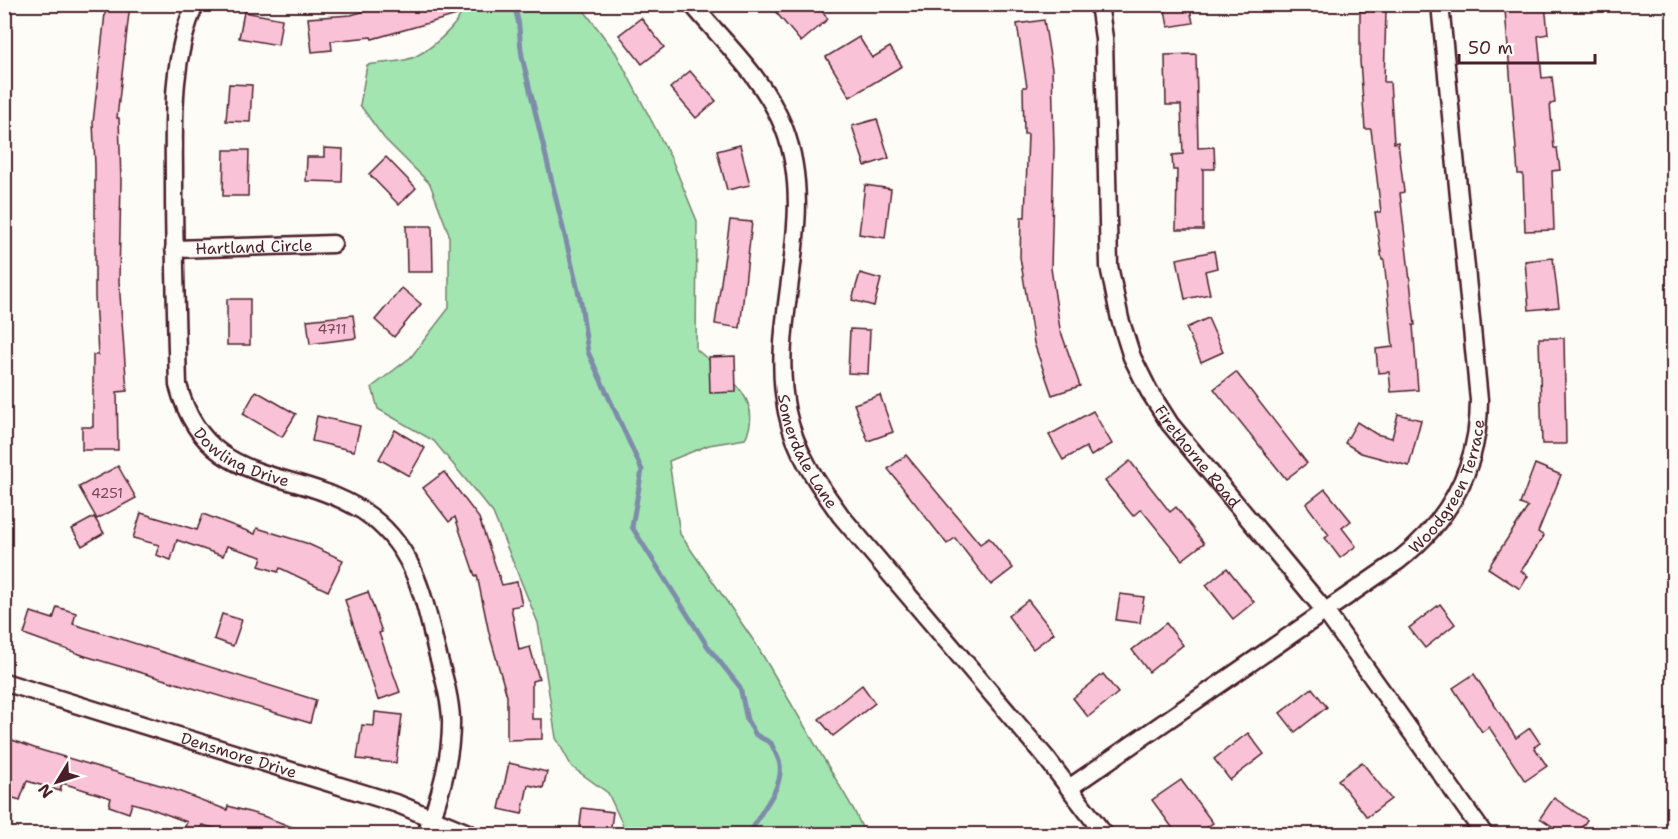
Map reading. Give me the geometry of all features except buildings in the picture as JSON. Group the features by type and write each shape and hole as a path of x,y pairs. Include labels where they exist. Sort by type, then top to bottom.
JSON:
{"street":[{"name":"Dowling Drive","path":"195,4 179,52 176,72 174,249 178,385 190,418 204,438 221,454 242,466 338,499 362,511 384,527 402,548 416,571 447,692 451,719 449,746 429,827"},
{"name":"Somerdale Lane","path":"692,4 761,84 784,129 794,162 798,213 781,357 786,411 796,444 811,475 841,516 1069,788 1104,834"},
{"name":"Firethorne Road","path":"1099,4 1104,38 1109,266 1120,319 1132,357 1149,391 1170,424 1325,611 1484,834"},
{"name":"Woodgreen Terrace","path":"1069,788 1398,561 1431,532 1449,510 1462,485 1476,440 1479,400 1440,4"},
{"name":"Hartland Circle","path":"174,249 333,244"},
{"name":"Densmore Drive","path":"4,682 398,804 429,827 470,834"}],"green space":[{"path":"463,5 580,5 616,53 672,160 697,221 696,349 739,388 750,411 750,424 745,439 709,445 669,461 680,534 756,644 854,810 865,834 627,834 608,793 572,767 556,738 538,623 493,513 434,441 378,409 372,387 411,357 449,308 449,234 430,184 384,138 360,105 367,65 413,58 439,40 453,26"}],"waterway":[{"path":"513,4 518,19 523,61 581,303 588,352 642,470 632,527 708,647 740,687 747,720 756,735 771,743 780,765 778,784 751,834"}]}
